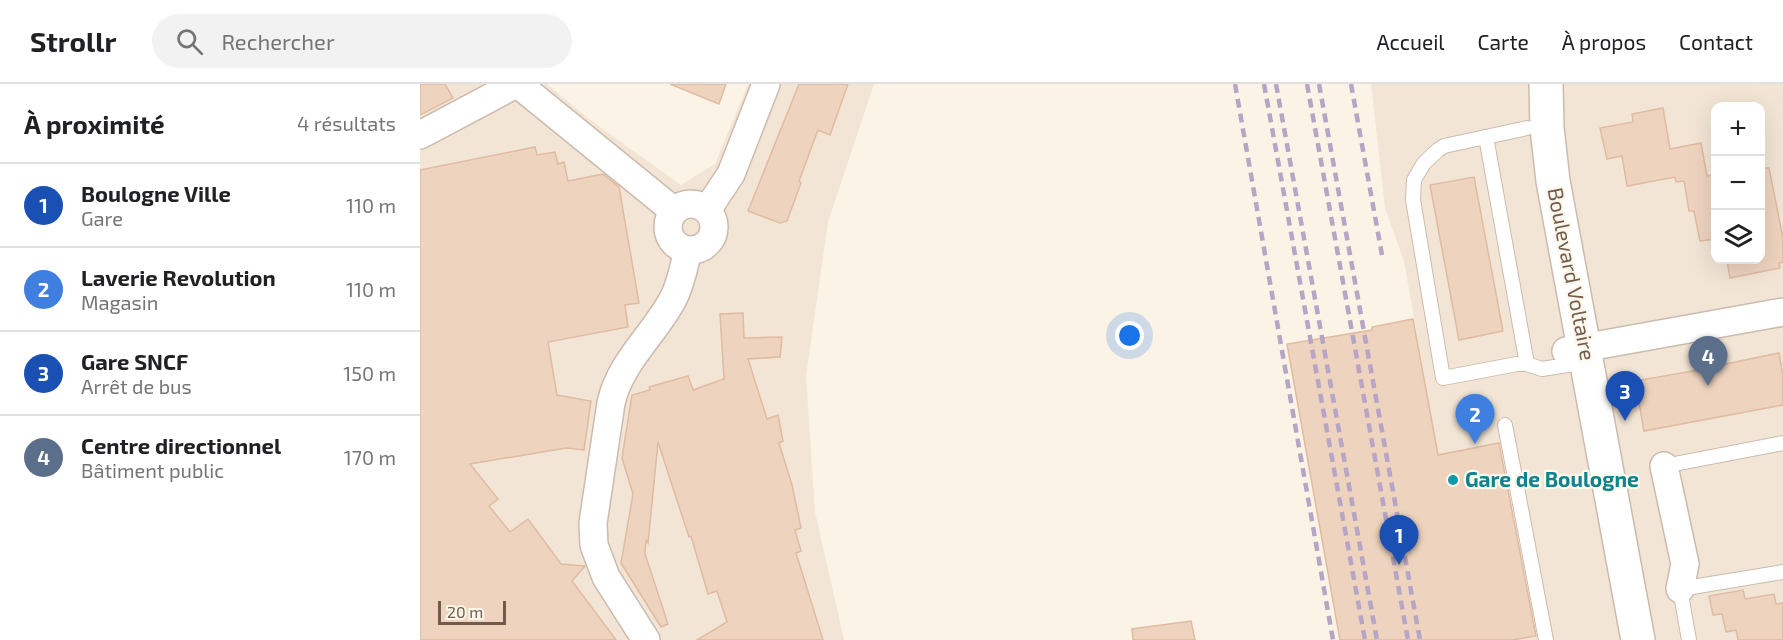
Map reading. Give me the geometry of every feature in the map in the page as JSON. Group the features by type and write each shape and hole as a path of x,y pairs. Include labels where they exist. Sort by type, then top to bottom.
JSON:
{"street":[{"path":"420,135 517,84 674,211"},
{"path":"707,210 731,174 766,84"},
{"name":"Boulevard Voltaire","path":"1527,84 1527,128 1535,185 1576,356 1638,640"},
{"name":"Boulevard Voltaire","path":"1546,84 1546,122 1551,168 1617,640"},
{"path":"688,204 707,210 714,222 712,235 705,245 688,250 676,245 669,235 668,222 674,211 688,204"},
{"path":"646,640 600,565 594,544 593,523 615,388 626,367 672,300 688,250"},
{"path":"1576,356 1783,312"},
{"path":"1664,466 1684,564 1680,590"}],"lane":[{"path":"1527,128 1444,146 1430,156 1414,180 1412,190 1443,378 1517,364 1527,364 1542,369 1576,356"},
{"path":"1486,137 1527,364"},
{"path":"1505,425 1546,640"},
{"path":"1664,466 1783,442"},
{"path":"1689,640 1680,590 1783,572"}],"shaded area":[{"path":"420,84 547,84 589,119 681,185 715,164 748,84 874,84 828,222 806,376 815,512 844,640 420,640"},
{"path":"1371,84 1783,84 1783,640 1513,640 1538,635 1503,443 1438,455 1404,261 1385,208"}],"building":[{"path":"420,84 445,84 453,98 420,115"},
{"path":"670,84 726,84 719,104"},
{"path":"799,84 848,84 830,135 818,130 787,221 780,223 748,211"},
{"path":"1663,108 1670,149 1701,143 1707,176 1711,175 1711,240 1700,241 1694,211 1689,211 1684,181 1676,182 1675,177 1627,186 1622,156 1607,159 1600,128 1633,122 1632,114"},
{"path":"535,147 537,155 555,152 558,164 564,162 568,181 603,174 619,187 639,303 625,305 628,327 548,342 557,395 591,401 584,450 566,448 470,464 498,499 489,506 510,532 528,519 561,564 585,566 572,581 616,640 420,640 420,170"},
{"path":"1765,168 1769,168 1783,238 1783,262 1779,263 1780,268 1730,278 1728,264 1765,264"},
{"path":"1474,177 1503,331 1459,340 1430,185"},
{"path":"743,313 744,338 782,337 780,357 748,359 767,419 778,415 783,441 779,443 792,485 801,528 795,530 801,551 796,553 823,640 697,640 727,622 717,591 708,594 691,536 689,537 658,442 645,554 668,624 661,627 621,563 633,494 622,458 632,395 650,390 649,387 688,376 693,390 724,379 720,314"},
{"path":"1413,319 1438,455 1499,443 1536,636 1512,640 1340,640 1287,344 1372,330 1372,327"},
{"path":"1779,353 1783,376 1783,405 1644,431 1635,381 1699,370 1698,364 1715,361 1716,366"},
{"path":"1743,590 1745,599 1774,594 1776,604 1783,603 1783,640 1738,640 1736,630 1726,632 1722,614 1713,615 1709,596"},
{"path":"1191,621 1195,640 1133,640 1132,629"}],"railway":[{"path":"1235,84 1333,640"},
{"path":"1264,84 1365,640"},
{"path":"1276,84 1377,640"},
{"path":"1307,84 1408,640"},
{"path":"1319,84 1420,640"},
{"path":"1351,84 1382,255"}],"place":[{"name":"Centre directionnel","path":"1708,386"},
{"name":"Gare SNCF","path":"1625,421"},
{"name":"Laverie Revolution","path":"1475,444"},
{"name":"Gare de Boulogne","path":"1453,480"},
{"name":"Boulogne Ville","path":"1399,565"}]}
